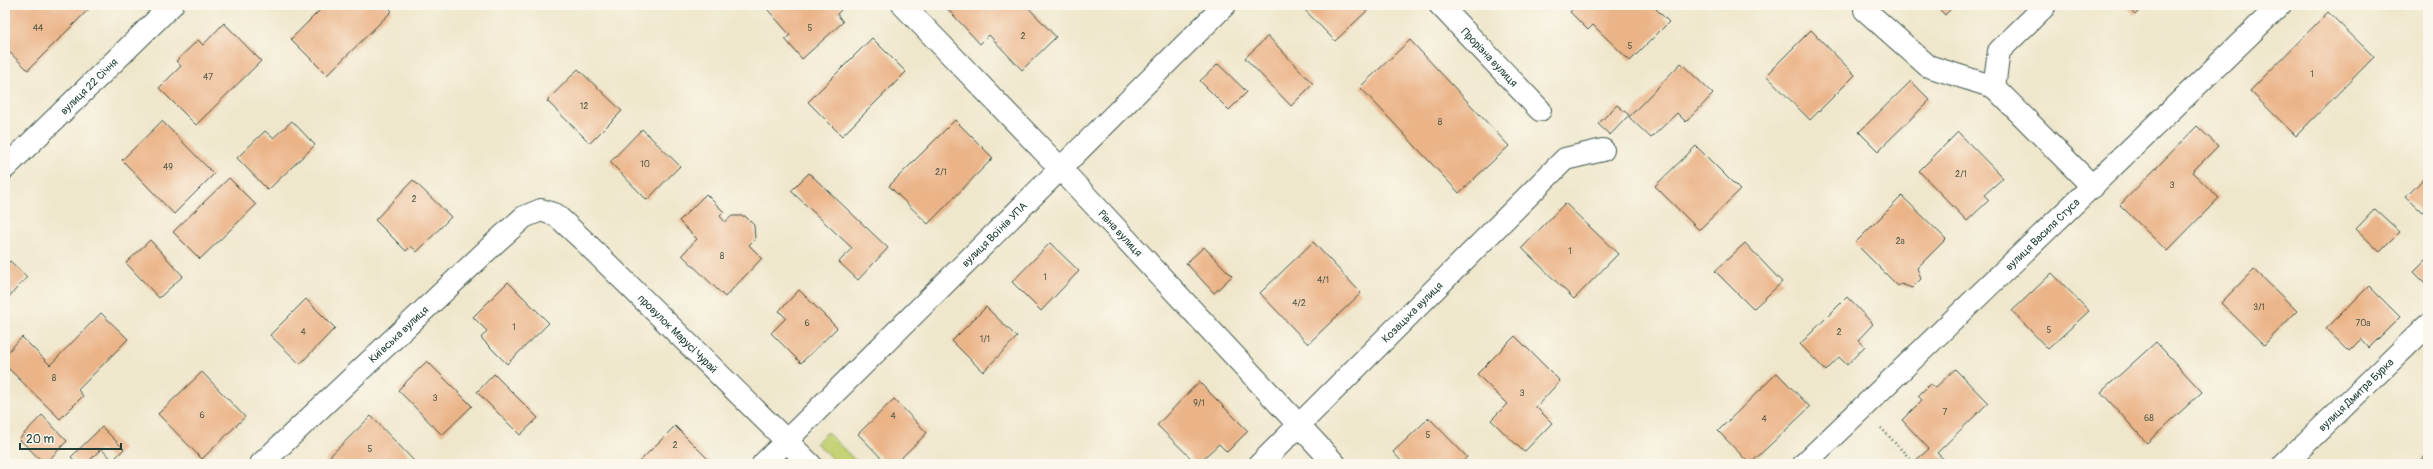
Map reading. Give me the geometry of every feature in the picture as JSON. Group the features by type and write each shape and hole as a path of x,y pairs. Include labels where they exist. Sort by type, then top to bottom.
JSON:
{"street":[{"name":"вулиця 22 Січня","path":"5,168 172,5"},
{"name":"Рівна вулиця","path":"904,5 1060,168 1335,464"},
{"name":"Прорізна вулиця","path":"1440,5 1540,110"},
{"name":"вулиця Василя Стуса","path":"1804,464 2280,5"},
{"path":"1994,87 1999,51 2044,7"},
{"name":"вулиця Воїнів УПА","path":"763,464 1060,168 1214,9"},
{"path":"1865,10 1928,66 1994,87 2093,186"},
{"name":"Козацька вулиця","path":"1260,464 1565,159 1603,150"},
{"name":"провулок Марусі Чурай","path":"541,210 556,215 583,240 810,464"},
{"name":"Київська вулиця","path":"261,464 497,241 524,217 541,210"},
{"name":"вулиця Дмитра Бурка","path":"2284,464 2428,325"}],"path":[{"path":"1880,428 1916,464"}],"green space":[{"path":"827,432 859,464 838,464 816,443"}],"building":[{"path":"87,5 90,8 28,70 5,48 5,6"},
{"path":"325,5 386,5 392,11 327,75 291,39"},
{"path":"773,5 838,5 842,9 837,14 843,22 802,59 785,39 790,35 768,10"},
{"path":"944,5 1026,5 1056,37 1022,70 989,35 980,44"},
{"path":"1300,5 1367,5 1370,8 1335,41"},
{"path":"1573,5 1652,5 1669,22 1630,61 1593,25 1588,30 1570,12 1575,6"},
{"path":"1935,5 1955,5 1945,15"},
{"path":"2125,5 2145,5 2135,15"},
{"path":"2328,12 2374,57 2296,136 2250,91"},
{"path":"224,23 261,61 196,125 159,88 181,66 176,61 198,40 203,45"},
{"path":"1811,30 1855,75 1810,120 1766,75"},
{"path":"1268,36 1313,84 1291,106 1245,58"},
{"path":"872,38 906,72 842,136 808,102"},
{"path":"1410,40 1509,146 1459,193 1360,87"},
{"path":"1681,63 1713,94 1686,122 1677,113 1651,138 1629,117"},
{"path":"1218,64 1247,92 1229,110 1200,81"},
{"path":"578,69 622,111 590,143 547,101"},
{"path":"1911,81 1930,100 1878,151 1859,132"},
{"path":"1617,105 1629,115 1610,135 1598,124"},
{"path":"955,120 993,158 928,224 889,186"},
{"path":"162,121 214,174 174,214 122,160"},
{"path":"292,121 315,145 268,190 237,158 265,131 273,138"},
{"path":"2197,126 2218,146 2192,172 2219,198 2167,251 2120,205"},
{"path":"642,129 680,166 647,200 610,162"},
{"path":"1958,132 2003,178 1984,195 1989,200 1967,221 1919,171"},
{"path":"1696,146 1740,190 1699,230 1655,186"},
{"path":"809,173 888,248 858,280 839,262 852,248 791,191"},
{"path":"2428,174 2428,206 2422,212 2406,197"},
{"path":"229,178 256,205 200,259 173,232"},
{"path":"413,180 451,217 417,252 411,246 406,251 375,220"},
{"path":"706,194 724,212 720,216 725,222 732,216 745,216 754,225 755,239 749,245 762,258 725,297 682,255 697,239 679,221"},
{"path":"1902,196 1946,239 1917,268 1921,279 1912,288 1901,284 1898,286 1855,243"},
{"path":"1565,203 1618,254 1574,299 1522,248"},
{"path":"2375,209 2400,232 2380,252 2356,229"},
{"path":"150,240 183,276 159,298 126,263"},
{"path":"1313,242 1361,293 1308,344 1260,293"},
{"path":"1050,243 1079,271 1041,311 1012,282"},
{"path":"1745,243 1782,282 1753,309 1715,271"},
{"path":"1204,247 1232,276 1214,293 1186,263"},
{"path":"2428,258 2428,286 2414,272"},
{"path":"10,261 27,277 6,300 5,266"},
{"path":"2254,269 2297,311 2264,345 2221,303"},
{"path":"2052,273 2089,311 2048,349 2012,311"},
{"path":"508,282 549,323 507,364 481,338 487,331 473,317"},
{"path":"2369,286 2400,317 2369,348 2361,339 2349,351 2326,329"},
{"path":"799,290 837,328 801,363 771,333 786,318 779,311"},
{"path":"1847,297 1873,324 1858,340 1865,346 1847,365 1839,357 1826,371 1800,344"},
{"path":"306,299 335,328 300,364 270,335"},
{"path":"986,307 1017,337 983,372 952,341"},
{"path":"101,313 128,339 78,390 83,396 60,419 5,365 5,355 22,337 50,365"},
{"path":"1515,336 1560,381 1536,407 1552,423 1524,452 1491,420 1507,404 1477,374"},
{"path":"2156,342 2202,392 2147,443 2101,392"},
{"path":"427,361 472,406 442,435 398,390"},
{"path":"1955,369 1988,403 1937,453 1949,464 1920,464 1916,460 1929,449 1902,420 1922,400 1918,396 1930,384 1935,388"},
{"path":"202,372 245,417 202,459 158,414"},
{"path":"1777,373 1810,407 1750,464 1718,431"},
{"path":"494,374 538,418 520,435 477,392"},
{"path":"1199,382 1248,431 1227,452 1219,444 1197,464 1157,425"},
{"path":"894,399 927,433 895,464 887,464 858,434"},
{"path":"42,415 67,441 45,464 19,439"},
{"path":"371,416 416,463 415,464 328,464 325,461"},
{"path":"1429,418 1467,457 1460,464 1404,464 1393,452"},
{"path":"675,426 713,464 637,464"},
{"path":"102,427 124,449 113,460 101,449 86,464 78,464 71,457"},
{"path":"2428,453 2428,464 2420,464 2419,463"}]}
